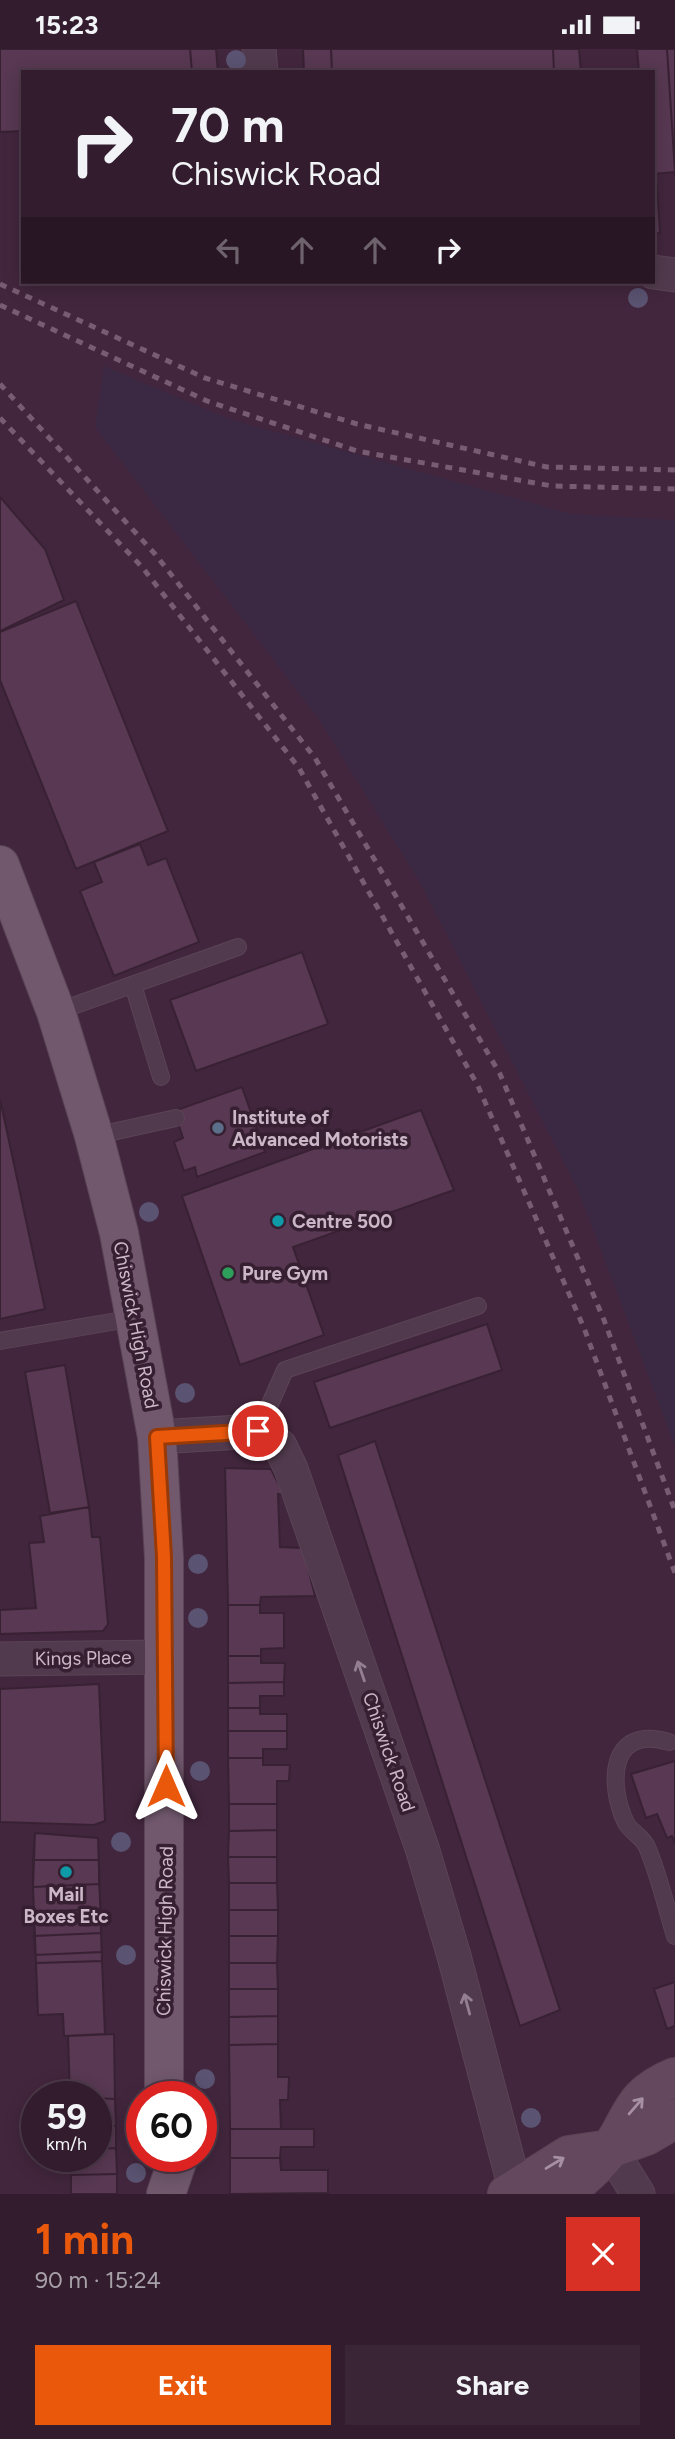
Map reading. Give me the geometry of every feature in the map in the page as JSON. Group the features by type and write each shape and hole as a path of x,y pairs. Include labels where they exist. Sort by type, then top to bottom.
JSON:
{"main road":[{"name":"Chiswick High Road","path":"0,865 56,1011 94,1136 119,1233 157,1437 164,1557 164,2081"},
{"path":"164,2035 184,2081"},
{"path":"563,2194 610,2149 632,2107 659,2084 675,2077"},
{"path":"511,2191 569,2155 610,2149 646,2136 675,2119"},
{"path":"165,2172 166,2194"},
{"path":"166,2194 174,2172"}],"street":[{"path":"259,49 261,70"},
{"path":"655,272 675,275"},
{"path":"157,1437 258,1431"},
{"name":"Chiswick Road","path":"258,1431 280,1446 291,1469 418,1838 454,1956 511,2191"},
{"name":"Kings Place","path":"0,1659 165,1657"},
{"path":"610,2149 638,2194"}],"lane":[{"path":"56,1011 238,947"},
{"path":"133,985 161,1077"},
{"path":"94,1136 176,1118"},
{"path":"258,1431 285,1370 478,1306"},
{"path":"0,1341 135,1318"},
{"path":"669,1742 654,1738 637,1742 622,1751 613,1771 627,1825 646,1844 675,1936"}],"shaded area":[{"path":"104,366 229,419 572,514 675,520 675,1446 578,1190 419,881 318,718 95,427"}],"building":[{"path":"0,49 190,49 192,70 21,70 21,131 0,132"},
{"path":"190,49 216,49 218,70 192,70"},
{"path":"303,49 331,49 332,70 304,70"},
{"path":"331,49 553,49 554,70 332,70"},
{"path":"553,49 579,49 581,70 554,70"},
{"path":"637,49 667,49 675,172 655,174 655,70 639,70"},
{"path":"667,49 675,49 675,172"},
{"path":"655,185 657,185 660,233 655,234"},
{"path":"0,497 45,549 64,600 0,631"},
{"path":"76,601 168,831 76,869 0,680 0,632"},
{"path":"140,844 148,865 166,858 199,942 114,976 80,891 102,882 94,862"},
{"path":"302,952 328,1024 196,1071 170,1000"},
{"name":"Institute of Advanced Motorists","path":"242,1087 265,1152 197,1177 195,1167 184,1171 174,1142 183,1138 174,1111"},
{"path":"0,1099 45,1309 0,1319"},
{"name":"Centre 500","path":"421,1110 454,1190 293,1247 324,1335 240,1365 182,1196"},
{"path":"487,1324 502,1370 330,1428 314,1382"},
{"path":"65,1365 89,1507 50,1513 25,1372"},
{"path":"375,1441 560,2010 520,2026 338,1455"},
{"path":"225,1468 271,1469 284,1495 278,1494 280,1547 303,1548 315,1596 261,1597 260,1605 228,1605"},
{"path":"89,1507 92,1537 100,1537 108,1624 103,1631 0,1634 0,1610 36,1608 29,1543 44,1542 40,1516"},
{"path":"228,1605 260,1605 260,1613 284,1613 284,1648 261,1649 261,1656 228,1656"},
{"path":"228,1656 261,1656 261,1663 285,1663 284,1682 228,1683"},
{"path":"284,1682 284,1696 260,1696 260,1708 228,1708 228,1683"},
{"path":"99,1684 105,1821 94,1825 0,1822 0,1689"},
{"path":"228,1708 260,1708 260,1714 287,1714 287,1731 228,1731"},
{"path":"228,1731 287,1731 287,1749 263,1749 263,1758 228,1758"},
{"path":"228,1758 263,1758 263,1765 290,1765 289,1781 277,1781 277,1804 229,1804"},
{"path":"675,1761 675,1844 672,1836 667,1838 657,1814 646,1818 631,1774"},
{"path":"229,1804 277,1804 277,1830 229,1831"},
{"path":"277,1830 277,1857 228,1857 229,1831"},
{"path":"35,1833 98,1838 99,1860 33,1860"},
{"path":"35,1833 98,1838 102,1961 36,1963 33,1887"},
{"path":"228,1857 277,1857 277,1883 229,1883"},
{"name":"Mail Boxes Etc","path":"33,1860 99,1860 99,1884 33,1887"},
{"path":"229,1883 277,1883 278,1910 229,1910"},
{"path":"99,1884 101,1909 34,1912 33,1887"},
{"path":"101,1909 101,1933 34,1936 34,1912"},
{"path":"229,1910 278,1910 278,1936 229,1936"},
{"path":"101,1933 102,1952 35,1955 34,1936"},
{"path":"229,1936 278,1936 277,1963 229,1963"},
{"path":"102,1961 105,2034 64,2036 63,2014 38,2015 36,1963"},
{"path":"229,1963 277,1963 278,1989 229,1989"},
{"path":"675,1982 675,2026 667,2029 654,1989"},
{"path":"229,1989 278,1989 278,2016 229,2017"},
{"path":"278,2016 278,2044 229,2045 229,2017"},
{"path":"114,2034 115,2099 112,2099 112,2081 69,2081 68,2036"},
{"path":"278,2044 278,2077 289,2077 288,2100 280,2100 281,2129 230,2129 229,2045"},
{"path":"112,2099 115,2099 116,2126 112,2126"},
{"path":"112,2126 116,2126 116,2148 112,2148"},
{"path":"230,2129 314,2129 314,2147 281,2147 280,2158 230,2158"},
{"path":"112,2148 116,2148 117,2174 71,2175 71,2172 112,2172"},
{"path":"230,2158 280,2158 281,2170 328,2170 328,2193 230,2194"},
{"path":"117,2174 117,2194 71,2194 71,2175"}],"railway":[{"path":"0,284 205,378 357,424 547,467 675,470"},
{"path":"0,305 207,401 357,451 552,486 675,489"},
{"path":"0,384 155,554 315,758 500,1074 604,1320 675,1511"},
{"path":"0,418 142,567 299,768 478,1086 584,1328 675,1573"}],"place":[{"name":"Institute of Advanced Motorists","path":"218,1128"},
{"name":"Centre 500","path":"278,1221"},
{"name":"Pure Gym","path":"228,1273"},
{"name":"Mail Boxes Etc","path":"66,1872"}],"route":[{"path":"166,1786 164,1557 157,1437 258,1431"}]}
